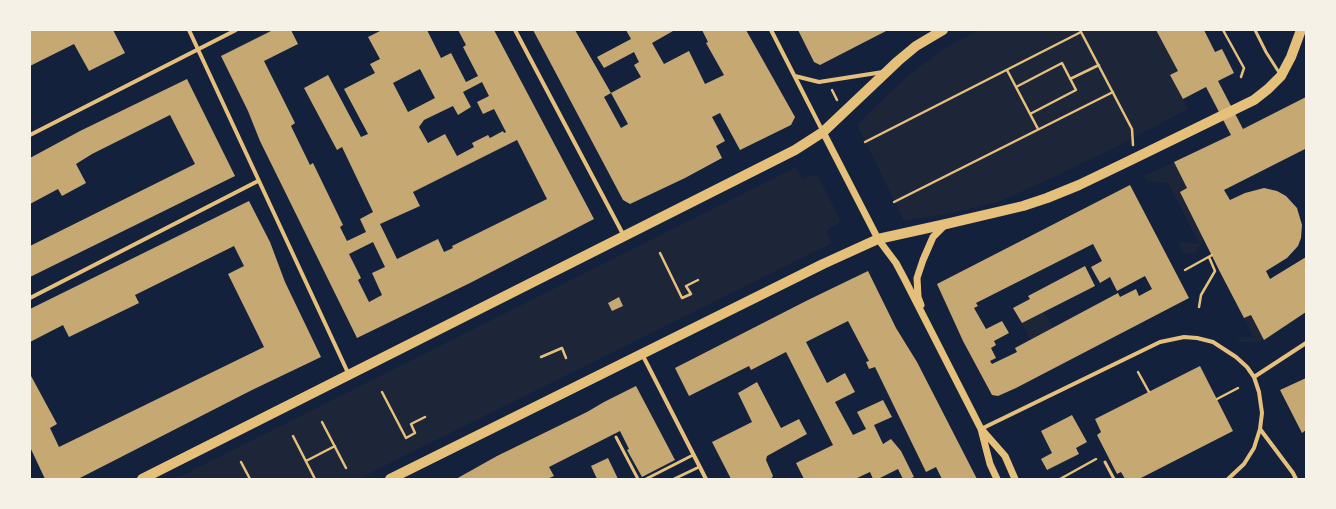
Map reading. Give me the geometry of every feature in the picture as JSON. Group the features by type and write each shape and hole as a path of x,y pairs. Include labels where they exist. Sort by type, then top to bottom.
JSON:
{"main road":[{"path":"142,479 795,150 823,132 916,46 942,30"},
{"path":"390,479 833,259 878,239 1023,206 1047,198 1079,185 1254,100 1281,76 1291,58 1301,34"}],"street":[{"path":"189,30 349,375"},
{"path":"30,136 236,30"},
{"path":"515,30 624,236"},
{"path":"771,30 878,239 896,263 981,429 990,464 998,479"},
{"path":"795,76 807,80 824,82 887,72"},
{"path":"30,298 258,181"},
{"path":"924,319 918,297 917,278 934,236 946,224"},
{"path":"981,429 1160,342 1184,337 1213,342 1236,357 1247,367 1254,377 1261,404 1260,429 1254,448 1244,464 1228,479"},
{"path":"1254,377 1306,343"},
{"path":"642,354 706,479"},
{"path":"981,429 1005,456 1015,479"},
{"path":"1260,429 1296,479"}],"lane":[{"path":"1255,30 1266,52 1281,76"},
{"path":"616,437 638,479"},
{"path":"646,479 693,455"},
{"path":"1105,462 1114,479"},
{"path":"674,479 699,467"}],"path":[{"path":"1223,30 1244,68 1241,77"},
{"path":"865,142 1080,31 1132,128 1133,159"},
{"path":"1016,87 1062,63 1076,90 1030,114"},
{"path":"1070,79 1099,66"},
{"path":"1007,70 1038,130"},
{"path":"830,87 837,101"},
{"path":"894,202 1113,92"},
{"path":"660,253 682,298 690,294 686,286 698,280"},
{"path":"1185,270 1210,256 1215,271 1201,295 1199,307"},
{"path":"542,358 562,348 566,358"},
{"path":"1138,372 1149,392"},
{"path":"1217,399 1238,388"},
{"path":"382,392 406,438 415,433 411,424 425,417"},
{"path":"322,422 346,468"},
{"path":"293,436 315,479"},
{"path":"306,461 335,446"},
{"path":"1060,479 1102,456"},
{"path":"241,462 250,479"}],"shaded area":[{"path":"979,30 1156,30 1178,71 1170,75 1188,109 1114,148 1037,185 997,202 947,214 904,221 857,124 910,74 943,49"},
{"path":"1174,162 1187,188 1180,192 1204,239 1196,252 1192,253 1182,251 1178,242 1199,243 1168,183 1147,181 1144,176"},
{"path":"796,167 802,179 814,175 818,176 840,220 838,224 826,231 832,243 358,479 175,479"},
{"path":"1044,312 1053,328 1030,340 1022,323"},
{"path":"1251,315 1264,340 1256,342 1242,342 1238,338 1239,337 1253,337 1244,318"}],"building":[{"path":"30,30 113,30 125,53 89,71 74,44 30,66"},
{"path":"273,30 291,30 298,44 264,61 295,123 291,126 310,165 313,163 343,225 340,227 347,241 366,232 360,219 373,212 342,147 337,150 304,88 328,75 361,137 368,134 344,89 375,73 370,64 380,59 368,37 382,30 427,30 441,58 451,53 466,82 478,76 463,47 466,45 458,30 494,30 594,219 470,283 357,338 260,141 248,111 221,56","holes":["420,69 435,98 408,112 393,83","482,82 489,96 477,102 483,114 494,109 506,132 504,133 503,131 490,138 488,135 472,143 474,147 457,156 445,134 428,143 419,127 424,120 453,106 458,115 471,107 463,92","517,140 547,199 452,246 453,248 444,252 438,239 397,259 380,224 420,206 413,192","373,242 385,267 372,273 382,295 369,302 358,280 361,278 349,254"]},
{"path":"533,30 575,30 611,93 641,77 634,65 639,62 634,52 604,68 597,57 631,39 626,30 672,30 673,31 652,43 664,64 689,51 705,84 724,75 706,43 708,42 702,30 746,30 795,117 791,125 740,150 720,113 712,117 725,141 716,146 722,158 685,178 630,204 623,200","holes":["611,93 628,124 621,128 604,97"]},
{"path":"798,30 888,30 820,65 814,62"},
{"path":"1156,30 1204,30 1215,52 1222,49 1234,73 1218,81 1243,129 1306,97 1306,152 1305,149 1224,190 1230,200 1245,193 1264,188 1277,191 1286,196 1297,208 1302,225 1301,238 1298,246 1287,258 1266,271 1270,279 1306,257 1306,312 1264,340 1251,315 1244,318 1220,272 1180,192 1187,188 1174,162 1231,135 1206,87 1183,99 1170,75 1178,71"},
{"path":"187,79 235,176 30,277 30,246 195,164 170,115 92,154 76,164 86,183 62,196 58,189 30,204 30,158 80,131"},
{"path":"1130,185 1189,298 998,396 992,395 963,341 937,284","holes":["1093,244 1102,261 1091,267 1100,283 1110,277 1117,291 1145,276 1152,289 1139,296 1136,289 1120,297 1118,293 1015,348 1017,352 992,364 990,361 996,358 991,348 996,345 994,341 1009,333 1002,321 986,329 974,308 978,306 976,303"]},
{"path":"249,201 270,242 285,282 321,357 252,390 78,479 45,479 30,447 30,374 57,424 50,428 59,447 264,347 228,274 244,266 234,246 135,295 139,303 69,337 63,325 30,342 30,309"},
{"path":"1085,266 1095,286 1022,323 1013,308 1030,299 1028,296"},
{"path":"868,271 896,328 917,362 977,479 942,479 936,467 926,472 875,367 869,369 866,362 869,361 848,321 806,342 827,383 845,373 855,392 835,402 853,435 866,429 857,412 883,400 892,417 874,425 883,444 891,439 901,451 914,477 903,479 898,469 878,479 873,479 870,472 855,479 804,479 796,463 833,445 786,352 751,370 749,366 689,396 675,368"},
{"path":"619,297 623,306 612,311 608,303"},
{"path":"1200,366 1233,431 1139,479 1125,479 1121,472 1117,474 1097,435 1101,432 1095,419"},
{"path":"1306,378 1306,430 1302,433 1280,390"},
{"path":"757,382 781,428 799,419 807,434 767,456 766,460 773,476 771,479 731,479 712,442 752,422 738,393"},
{"path":"636,386 675,460 642,477 627,450 629,449 620,431 549,467 554,476 547,479 456,479 497,456"},
{"path":"1072,415 1087,442 1076,448 1079,454 1047,470 1041,459 1052,453 1041,431"},
{"path":"608,458 618,479 597,479 591,466"}]}
